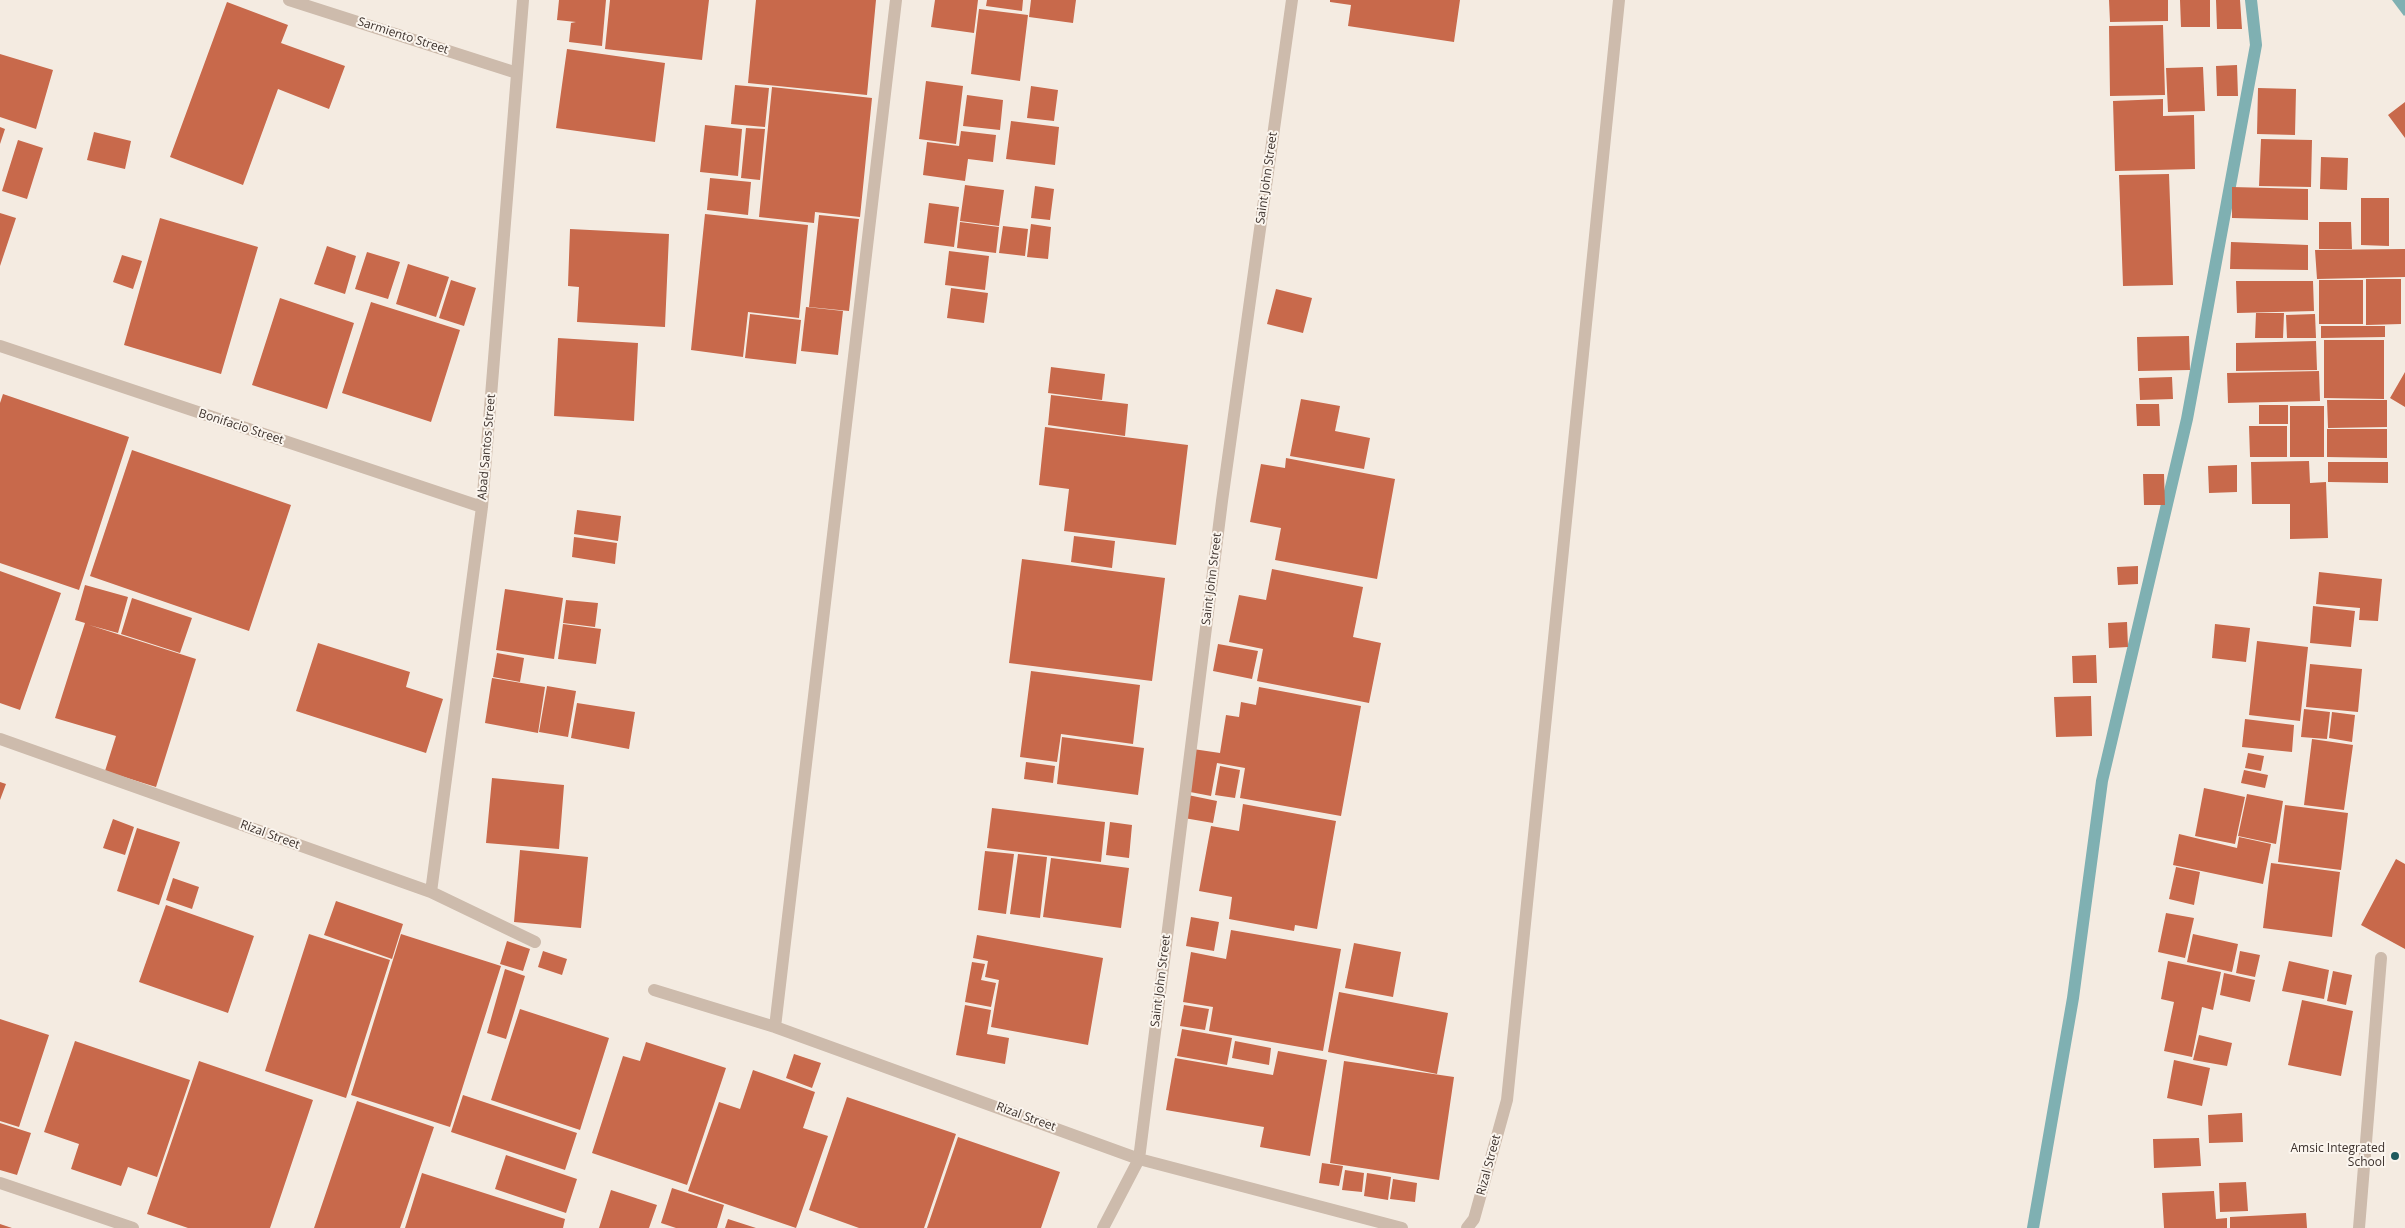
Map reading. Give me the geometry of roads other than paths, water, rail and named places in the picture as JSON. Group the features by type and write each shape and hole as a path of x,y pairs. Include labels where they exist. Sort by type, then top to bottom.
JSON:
{"street":[{"name":"Sarmiento Street","path":"289,0 517,73"},
{"name":"Abad Santos Street","path":"431,892 482,507 523,0"},
{"path":"776,1027 896,0"},
{"name":"Saint John Street","path":"1139,1159 1222,501 1292,0"},
{"name":"Rizal Street","path":"1467,1228 1474,1219 1507,1100 1619,0"},
{"name":"Bonifacio Street","path":"0,346 482,507"},
{"name":"Rizal Street","path":"0,739 431,892 535,942"},
{"path":"2359,1228 2381,958"},
{"name":"Rizal Street","path":"654,990 776,1027 1139,1159 1402,1228"},
{"path":"1103,1228 1139,1159"},
{"path":"0,1183 133,1228"}],"water":[{"path":"2392,0 2405,0 2404,16"}],"waterway":[{"path":"2033,1228 2073,998 2102,781 2187,419 2256,45 2251,0"}],"place":[{"name":"Amsic Integrated School","path":"2395,1156"}]}
